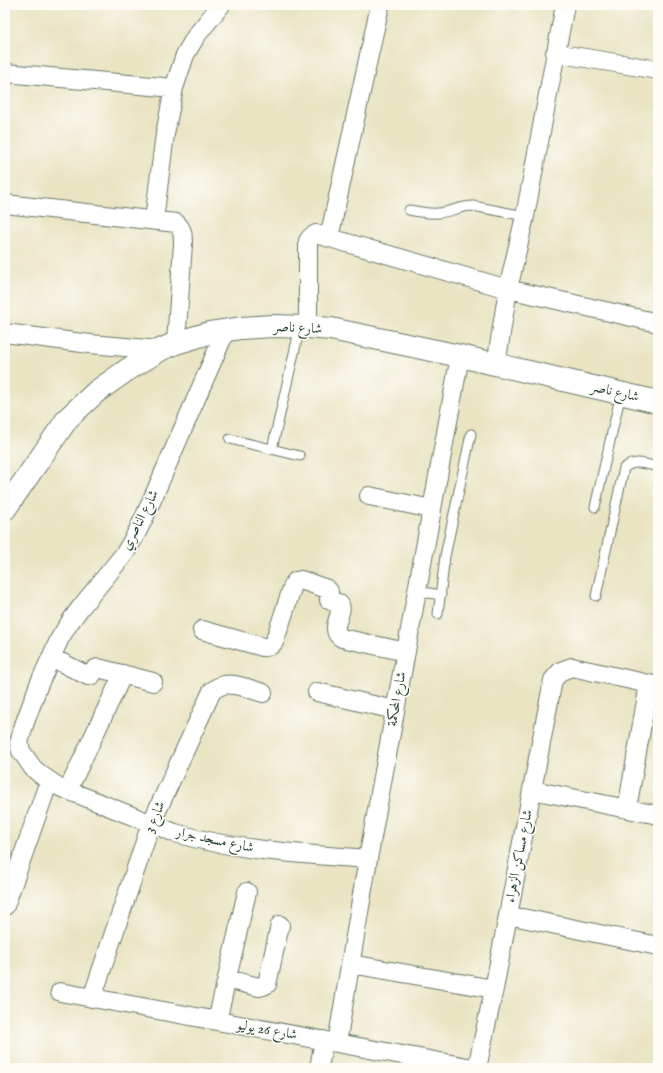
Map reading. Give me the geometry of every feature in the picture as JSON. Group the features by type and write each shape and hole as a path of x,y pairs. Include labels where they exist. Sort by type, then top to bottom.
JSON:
{"street":[{"path":"154,220 165,134 174,88 185,55 204,26 221,5"},
{"path":"329,238 380,5"},
{"path":"496,365 508,289 525,216 565,5"},
{"path":"555,53 658,70"},
{"path":"5,73 174,88"},
{"path":"5,204 176,223 183,231 184,244 168,346 90,344 5,333"},
{"path":"304,327 308,241 311,236 316,234 508,289 658,323"},
{"name":"شارع ناصر","path":"5,509 68,418 96,392 127,370 168,346 209,333 226,330 273,326 330,329 460,356 658,402"},
{"name":"شارع الناصري","path":"19,743 20,734 39,684 60,638 70,622 125,552 135,536 226,330"},
{"name":"شارع المحكمة","path":"319,1068 330,1042 351,964 368,859 460,356"},
{"path":"369,496 432,509"},
{"path":"202,630 263,647 272,645 293,585 301,580 327,589 329,591 329,600 340,605 335,629 339,636 342,638 406,652"},
{"path":"51,657 88,676 92,675 95,669 98,668 153,682"},
{"name":"شارع مساكن الزهراء","path":"477,1068 494,989 553,680 560,670 572,667 653,685"},
{"path":"68,790 122,674"},
{"name":"شارع 3","path":"92,998 151,824 212,692 218,687 226,684 263,693"},
{"path":"626,809 653,685"},
{"path":"317,692 395,710"},
{"name":"شارع مسجد جرار","path":"19,743 21,751 33,768 57,786 175,833 192,838 272,852 368,859"},
{"path":"5,906 49,781"},
{"path":"532,790 658,815"},
{"path":"217,1021 247,892"},
{"path":"508,914 658,946"},
{"path":"227,979 259,987 267,984 280,925"},
{"path":"351,964 494,989"},
{"name":"شارع 26 يوليو","path":"60,992 473,1068"}],"lane":[{"path":"409,210 432,214 465,206 473,206 525,216"},
{"path":"272,449 304,327"},
{"path":"595,506 621,393"},
{"path":"438,614 446,550 471,434"},
{"path":"230,439 300,456"},
{"path":"596,596 624,468 629,464 635,463 658,467"},
{"path":"417,591 441,594"}]}
